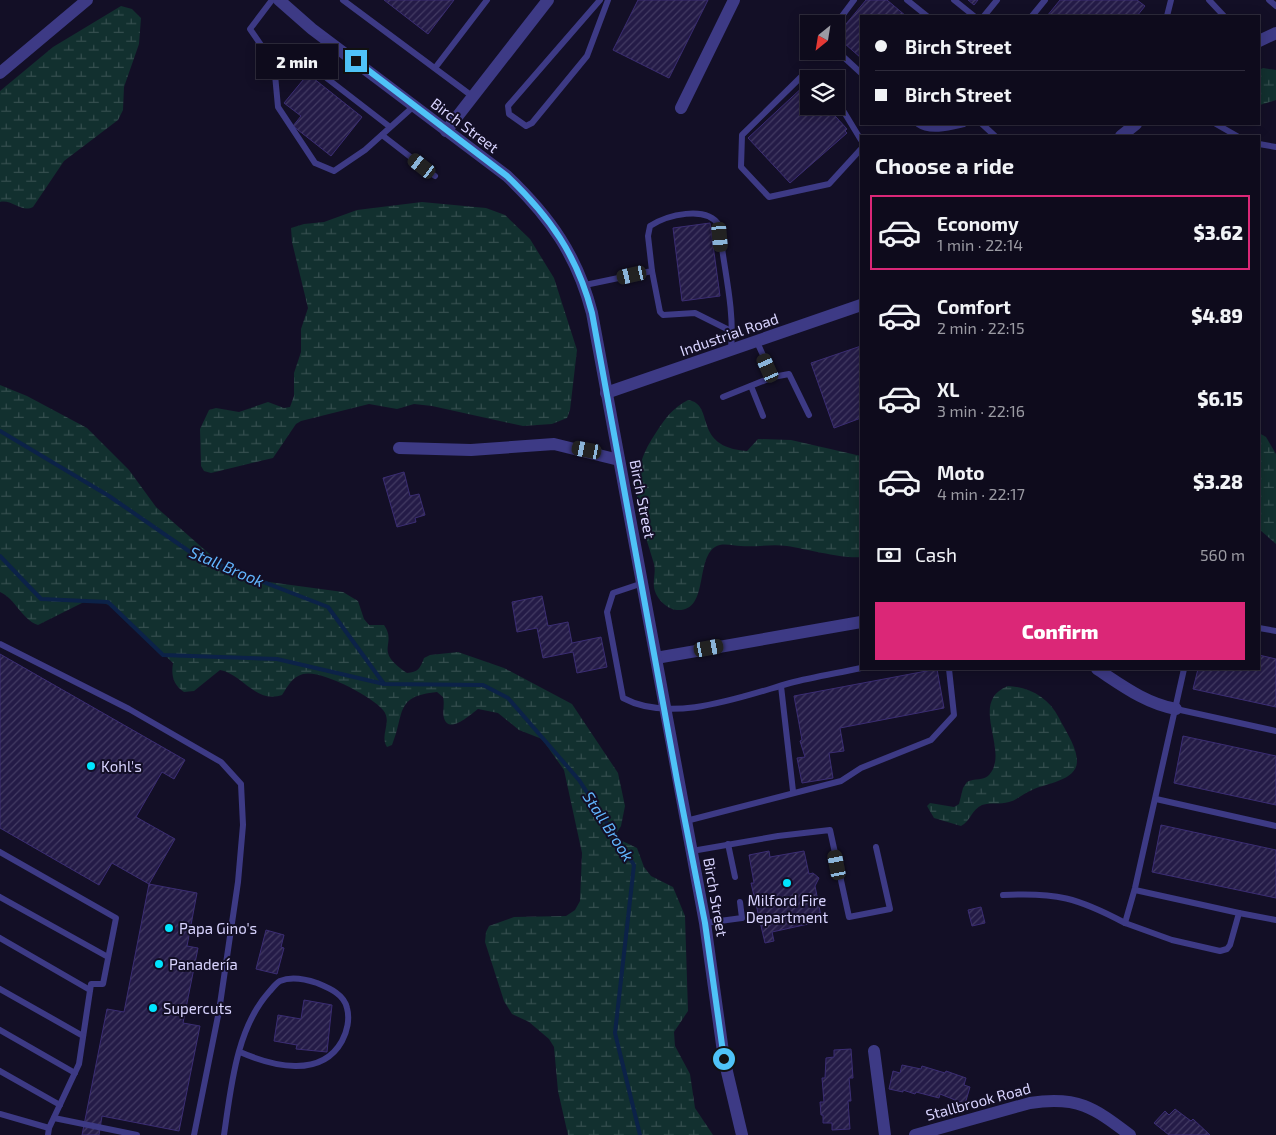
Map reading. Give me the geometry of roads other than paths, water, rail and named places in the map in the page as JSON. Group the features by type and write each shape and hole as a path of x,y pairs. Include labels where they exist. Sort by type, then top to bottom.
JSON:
{"street":[{"path":"0,74 87,0"},
{"name":"Birch Street","path":"279,0 312,29 507,176 536,205 558,233 585,285 592,313 643,583 705,923 724,1059 742,1135"},
{"path":"446,131 548,0"},
{"path":"681,108 734,0"},
{"path":"1260,41 1276,33"},
{"path":"1122,135 1135,125"},
{"name":"Industrial Road","path":"606,393 860,305"},
{"path":"398,448 470,450 554,444 619,460"},
{"path":"656,658 860,622"},
{"path":"1099,670 1157,706 1176,709"},
{"path":"874,1051 885,1135"},
{"name":"Stallbrook Road","path":"915,1135 1030,1103 1049,1100 1085,1104 1104,1115 1130,1135"}],"lane":[{"path":"272,0 250,29 274,64 278,107 315,162 334,171 366,150 414,106"},
{"path":"343,0 472,96"},
{"path":"435,68 487,0"},
{"path":"600,0 508,106 509,114 518,122 526,126 532,123 587,56 608,0"},
{"path":"843,15 854,0"},
{"path":"907,0 926,15"},
{"path":"954,0 973,15"},
{"path":"985,15 998,0"},
{"path":"1033,15 1045,0"},
{"path":"1167,15 1171,0"},
{"path":"1209,0 1223,15"},
{"path":"1269,0 1276,6"},
{"path":"845,58 860,71"},
{"path":"274,64 296,63 311,66 390,127"},
{"path":"800,80 742,135 741,167 769,197 829,184 860,150"},
{"path":"845,114 860,138"},
{"path":"920,125 943,129 960,125"},
{"path":"983,125 994,135"},
{"path":"1218,125 1235,135"},
{"path":"382,135 435,176"},
{"path":"1260,144 1276,147"},
{"path":"731,351 733,332 719,225 709,215 700,213 666,219 650,226 648,236 652,271 660,312 663,315 695,314 733,332"},
{"path":"585,285 652,271"},
{"path":"756,342 773,377"},
{"path":"723,397 773,377 789,374 809,415"},
{"path":"751,386 763,416"},
{"path":"643,583 613,593 607,612 623,698 633,703 665,708 707,706 781,686 860,668"},
{"path":"1260,628 1276,631"},
{"path":"0,644 129,709 221,762 241,784 243,825 238,882 219,1011 194,1135"},
{"path":"686,821 841,781 861,768 931,740 954,715 949,670"},
{"path":"1125,923 1135,890 1184,670"},
{"path":"781,686 793,792"},
{"path":"1176,709 1276,731"},
{"path":"1156,799 1276,826"},
{"path":"692,851 728,844 830,830 849,917 890,909 876,847"},
{"path":"728,844 735,877"},
{"path":"0,852 116,918 102,984 91,984 78,1064 49,1132 0,1114"},
{"path":"1135,890 1276,920"},
{"path":"1003,895 1039,893 1069,898 1087,904 1125,923 1172,940 1220,951 1227,949 1230,945 1239,913"},
{"path":"0,897 108,957"},
{"path":"705,923 742,918 740,902"},
{"path":"0,938 90,990"},
{"path":"224,1135 242,1040 262,1000 279,982 302,978 324,986 341,996 348,1008 348,1025 343,1040 334,1054 325,1061 304,1066 285,1066 260,1061 240,1052"},
{"path":"0,989 83,1036"},
{"path":"0,1030 74,1073"},
{"path":"0,1071 60,1105"},
{"path":"54,1118 136,1135"}],"waterway":[{"name":"Stall Brook","path":"0,431 109,496 196,556 328,607 384,684"},
{"name":"Stall Brook","path":"0,556 41,599 108,602 163,655 277,659 384,684 483,685 508,698 579,780 634,865 615,1033 640,1135"}],"place":[{"name":"Kohl's","path":"91,766"},
{"name":"Milford Fire Department","path":"787,883"},
{"name":"Papa Gino's","path":"169,928"},
{"name":"Panadería","path":"159,964"},
{"name":"Supercuts","path":"153,1008"}]}
